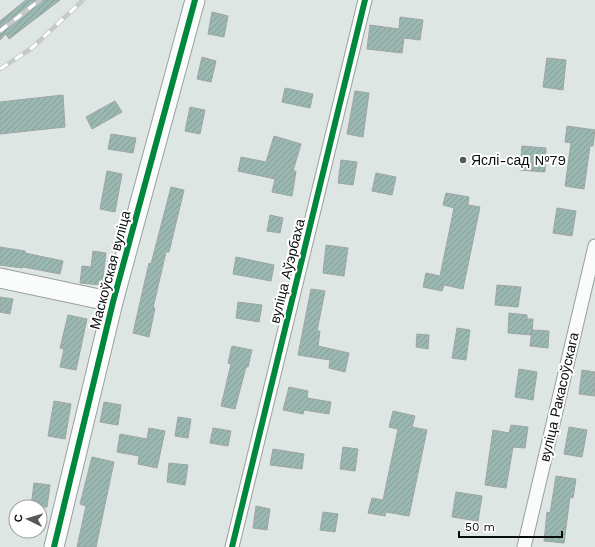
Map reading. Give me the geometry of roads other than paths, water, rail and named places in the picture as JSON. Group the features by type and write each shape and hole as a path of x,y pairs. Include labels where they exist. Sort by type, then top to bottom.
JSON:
{"street":[{"name":"Маскоўская вуліца","path":"54,547 113,302 195,0"},
{"name":"вуліца Аўэрбаха","path":"232,547 365,0"},
{"name":"вуліца Ракасоўскага","path":"524,547 595,246"},
{"path":"0,278 113,302"}],"railway":[{"path":"0,31 40,0"},
{"path":"0,69 32,48 83,0"}],"place":[{"name":"Яслі-сад №79","path":"463,160"}]}
